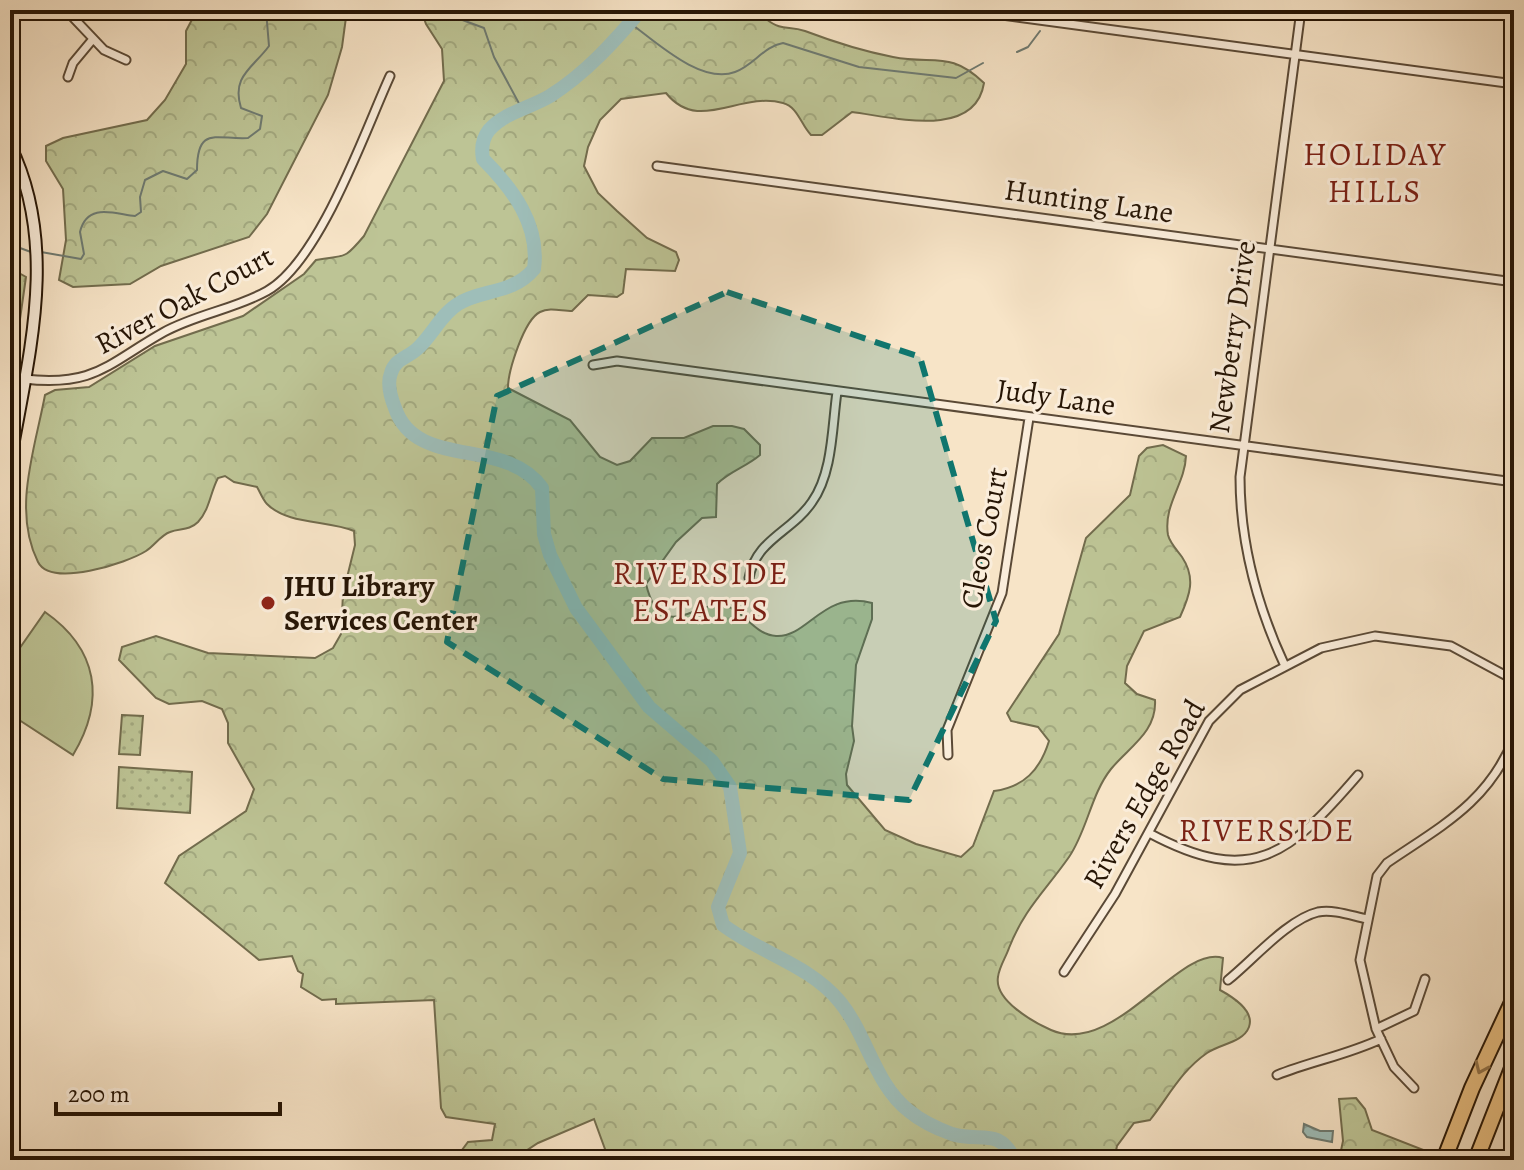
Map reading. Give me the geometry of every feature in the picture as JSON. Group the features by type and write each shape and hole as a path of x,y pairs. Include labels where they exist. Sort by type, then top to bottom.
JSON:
{"highway":[{"path":"1444,1160 1472,1088 1514,998"},
{"path":"1476,1160 1514,1063"}],"main road":[{"path":"10,145 26,184 39,262 10,463"}],"street":[{"path":"66,10 111,55 126,60"},
{"path":"965,10 1514,84"},
{"name":"Newberry Drive","path":"1285,666 1259,601 1241,506 1241,446 1301,10"},
{"path":"68,77 73,63 93,39"},
{"name":"River Oak Court","path":"24,379 65,382 102,371 173,328 247,300 287,276 315,241 390,76"},
{"name":"Hunting Lane","path":"657,166 1514,282"},
{"name":"Judy Lane","path":"593,365 617,361 1514,482"},
{"path":"749,578 758,552 801,515 819,491 837,392"},
{"name":"Cleos Court","path":"948,755 947,730 1002,593 1029,418"},
{"name":"Rivers Edge Road","path":"1064,972 1115,894 1217,709 1253,681 1337,642 1394,636 1451,646 1514,680"},
{"path":"1414,1088 1394,1067 1376,1029 1360,960 1380,869 1476,800 1501,767 1514,738"},
{"path":"1149,833 1206,857 1237,859 1269,853 1286,847 1314,826 1358,775"},
{"path":"1228,980 1255,955 1309,916 1331,911 1367,919"},
{"path":"1376,1029 1414,1011 1425,979"},
{"path":"1277,1075 1314,1060 1342,1057 1381,1039"}],"highlighted area":[{"path":"727,292 920,357 996,621 909,800 663,779 447,642 497,396"}],"green space":[{"path":"197,10 347,10 342,47 328,95 267,214 249,237 161,266 130,284 73,287 59,280 66,240 63,189 46,161 46,146 63,138 147,120 165,100 186,64 186,31"},
{"path":"421,10 764,10 766,19 777,26 799,29 882,55 951,62 984,83 977,101 965,112 949,119 909,120 852,112 822,135 811,135 796,112 783,103 751,102 706,111 679,105 666,93 621,99 600,120 588,147 584,166 598,193 617,211 647,238 676,252 679,260 675,271 626,269 623,293 617,297 588,295 572,311 552,309 540,312 523,335 508,388 570,420 600,457 617,465 630,461 652,438 684,438 713,426 744,429 760,445 760,455 717,484 716,517 702,518 676,542 646,584 653,602 661,613 670,617 724,605 761,631 776,636 798,630 841,603 872,603 872,619 856,665 854,741 846,774 847,785 885,830 916,844 961,857 973,846 994,791 1014,786 1036,769 1049,741 1038,727 1011,721 1007,713 1059,634 1086,538 1130,495 1139,456 1147,448 1163,445 1186,456 1167,524 1169,538 1189,572 1189,594 1180,617 1144,631 1127,666 1125,683 1137,694 1155,700 1152,721 1104,779 1075,847 1021,922 998,977 1002,994 1016,1009 1051,1030 1075,1034 1098,1029 1122,1016 1186,967 1206,958 1223,958 1220,990 1245,1009 1249,1015 1249,1027 1242,1037 1198,1060 1150,1120 1134,1123 1117,1146 1114,1160 609,1160 594,1119 538,1143 512,1160 459,1160 459,1154 468,1142 492,1140 495,1124 446,1117 441,1108 434,1000 336,1004 336,999 322,1000 301,987 303,974 298,971 292,956 259,960 165,883 179,856 246,811 254,789 228,743 228,723 222,709 202,701 169,704 156,698 119,660 122,647 156,636 208,653 315,658 333,648 341,634 343,594 355,545 354,531 286,516 267,504 257,487 234,482 225,476 218,478 205,512 195,525 167,533 136,556 90,571 58,573 46,569 38,562 30,542 26,501 45,395 55,390 89,387 155,346 243,316 304,274 316,260 343,256 351,250 364,236 444,81 442,49"},
{"path":"10,268 26,277 10,389"},
{"path":"45,612 76,642 86,659 91,677 93,695 90,715 73,755 10,714 10,662"},
{"path":"122,715 143,716 140,755 119,754"},
{"path":"119,767 192,772 190,813 117,808"},
{"path":"1356,1098 1365,1109 1372,1130 1426,1151 1429,1160 1339,1160 1343,1141 1339,1099"}],"water":[{"path":"10,1059 20,1062 19,1100 10,1105"},
{"path":"1304,1124 1320,1131 1333,1131 1332,1142 1307,1137 1303,1132"}],"waterway":[{"path":"41,252 81,259 84,254 80,232 89,217 103,212 135,216 141,212 140,197 145,180 163,171 187,179 197,170 198,156 205,141 218,137 248,138 260,129 262,116 241,108 239,88 245,73 269,46 266,10"},
{"path":"452,10 449,15 484,28 494,57 522,109"},
{"path":"641,10 576,77 550,96 502,119 487,133 483,159 522,209 533,237 534,269 516,283 467,299 447,313 422,344 393,368 389,386 391,395 406,427 422,440 507,462 526,472 542,488 544,534 550,555 576,608 649,707 712,761 730,787 740,853 718,907 723,925 800,969 828,989 849,1015 888,1088 909,1111 952,1134 995,1139 1009,1149 1015,1160"},
{"path":"1046,13 1049,10"},
{"path":"630,23 693,67 722,74 741,69 770,48 783,43 859,67 956,78 983,63"},
{"path":"1017,52 1028,47 1040,31"},
{"path":"10,179 15,206 12,221"},
{"path":"10,220 20,248 31,252"}],"place":[{"name":"JHU Library Services Center","path":"268,603"}],"district":[{"name":"HOLIDAY HILLS","path":"1375,172"},
{"name":"RIVERSIDE ESTATES","path":"701,592"},
{"name":"RIVERSIDE","path":"1267,830"}]}
